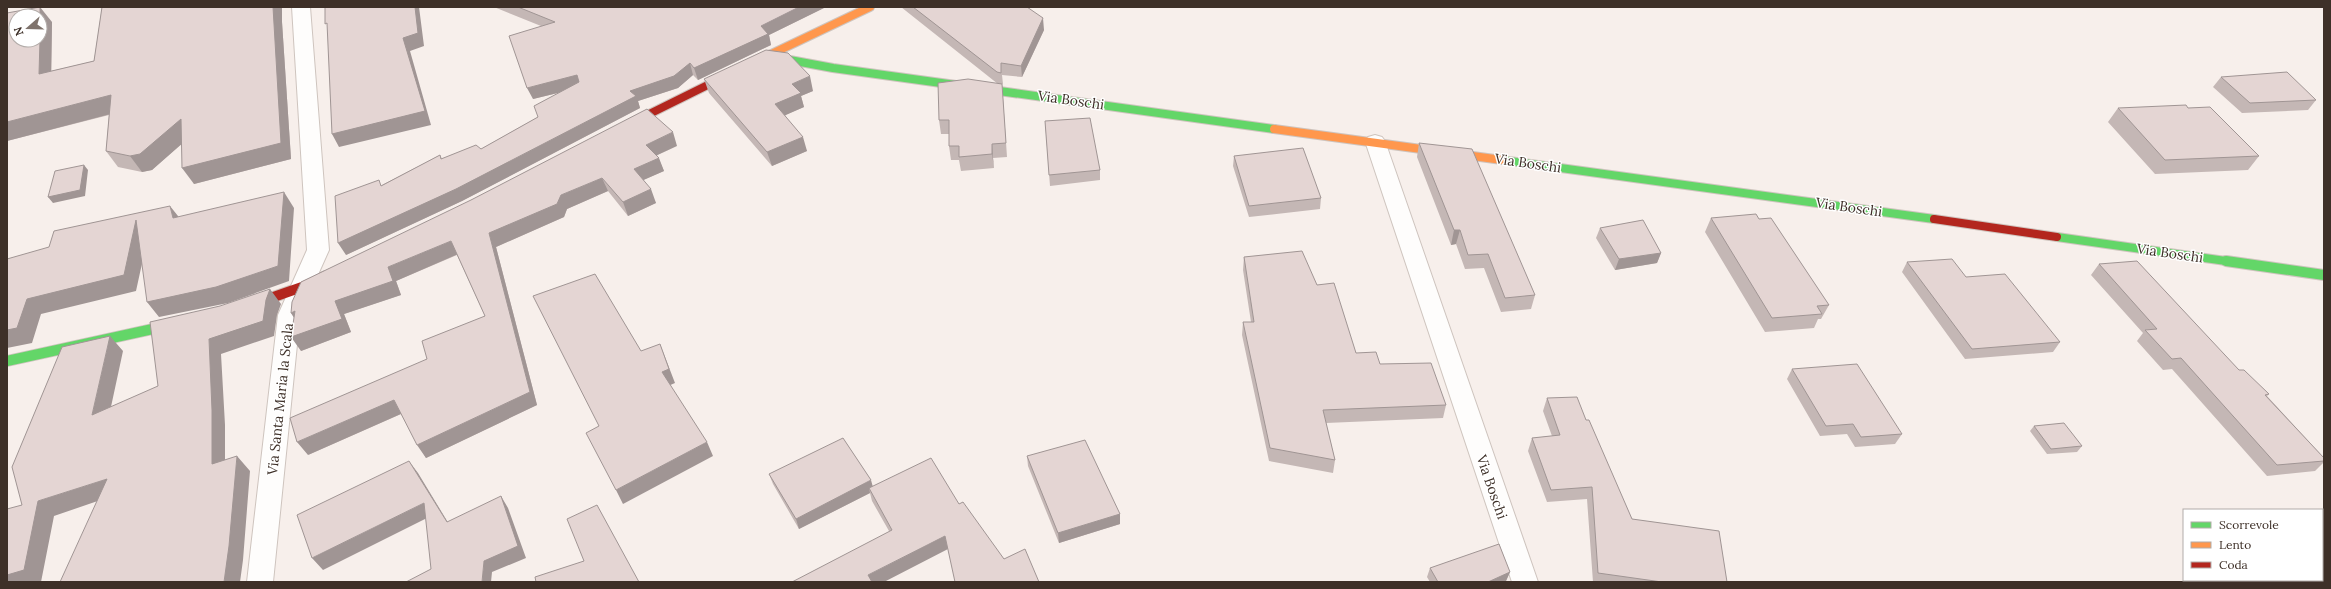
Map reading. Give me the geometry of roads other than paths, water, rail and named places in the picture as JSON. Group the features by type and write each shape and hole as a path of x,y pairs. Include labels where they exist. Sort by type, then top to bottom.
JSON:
{"street":[{"name":"Via Santa Maria la Scala","path":"260,582 289,315 318,250 301,7"},
{"path":"754,63 870,7"},
{"name":"Via Boschi","path":"768,56 833,68 1375,141 2324,275"},
{"path":"615,131 739,69"},
{"name":"Via Boschi","path":"1375,141 1525,582"},
{"path":"238,309 302,287 337,270"},
{"path":"7,361 192,320"}]}
